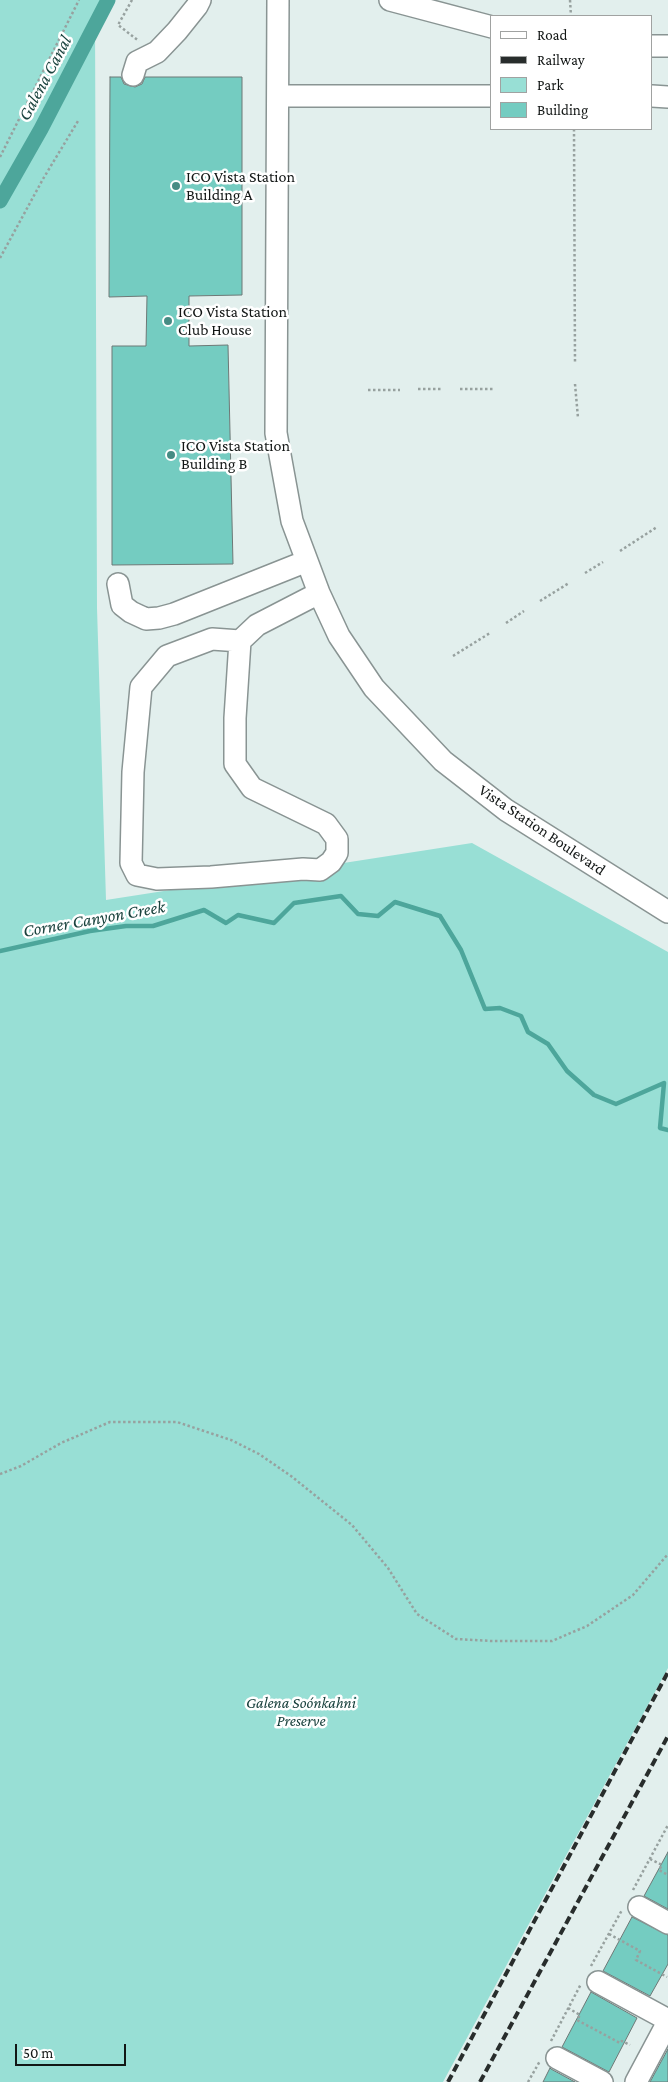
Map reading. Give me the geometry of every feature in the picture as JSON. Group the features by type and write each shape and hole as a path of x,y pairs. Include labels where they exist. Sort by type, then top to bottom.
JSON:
{"street":[{"path":"133,75 137,62 157,52 200,0"},
{"name":"Vista Station Boulevard","path":"278,0 276,433 292,521 319,593 339,636 374,688 443,761 506,810 668,912"},
{"path":"390,0 490,27"},
{"path":"653,46 668,46"},
{"path":"278,96 490,96"},
{"path":"653,96 668,96"},
{"path":"118,584 122,605 131,612 146,619 159,618 174,614 307,561"},
{"path":"240,641 212,639 166,656 141,687 133,772 131,863 137,875 157,879 211,877 303,869 320,870 331,862 337,853 337,839 326,824 252,788 235,764 235,718 240,641 258,625 319,593"},
{"path":"631,1903 668,1923"},
{"path":"590,1978 668,2021 636,2082"},
{"path":"550,2052 602,2082"}],"path":[{"path":"0,157 79,0"},
{"path":"132,0 118,24 139,42"},
{"path":"570,0 571,15"},
{"path":"0,258 43,179 78,121"},
{"path":"574,130 575,364"},
{"path":"575,384 578,418"},
{"path":"418,389 442,389"},
{"path":"460,389 493,389"},
{"path":"368,390 400,390"},
{"path":"620,551 657,527"},
{"path":"585,573 603,562"},
{"path":"540,601 568,583"},
{"path":"506,623 524,610"},
{"path":"453,656 490,633"},
{"path":"0,1474 21,1466 61,1444 110,1422 178,1422 231,1440 259,1454 291,1476 352,1525 388,1568 418,1614 456,1639 552,1641 587,1626 633,1595 668,1554"},
{"path":"528,2082 550,2052 568,2008 590,1978 608,1934 631,1903 650,1859 668,1825"},
{"path":"650,1859 662,1865 659,1870 668,1875"},
{"path":"608,1934 640,1951 636,1960 667,1977"},
{"path":"568,2008 580,2015 578,2020 620,2043 622,2041 630,2045"}],"green space":[{"name":"Galena Soónkahni Preserve","path":"0,0 101,0 95,15 97,608 106,900 472,843 668,952 668,1668 443,2082 0,2082"}],"building":[{"path":"110,77 121,77 124,84 135,87 142,84 145,77 242,77 242,295 189,296 189,346 228,345 233,564 112,565 112,346 146,346 147,296 109,297"},
{"path":"668,1852 668,1909 644,1896"},
{"path":"632,1917 668,1935 668,1964 650,1996 603,1971"},
{"path":"591,1992 637,2018 609,2072 562,2047"},
{"path":"668,2049 668,2082 650,2082"},
{"path":"551,2069 575,2082 543,2082"}],"waterway":[{"name":"Galena Canal","path":"0,201 41,129 108,0"},
{"name":"Corner Canyon Creek","path":"0,951 90,931 126,926 153,926 204,910 226,923 238,915 274,923 294,903 341,896 358,914 378,916 395,902 440,916 461,950 485,1009 500,1008 521,1016 528,1032 548,1044 567,1071 594,1095 616,1104 664,1083 660,1128 668,1130"}],"railway":[{"path":"448,2082 668,1672"},
{"path":"480,2082 668,1736"}],"place":[{"name":"ICO Vista Station Building A","path":"176,186"},
{"name":"ICO Vista Station Club House","path":"168,321"},
{"name":"ICO Vista Station Building B","path":"171,455"}]}
